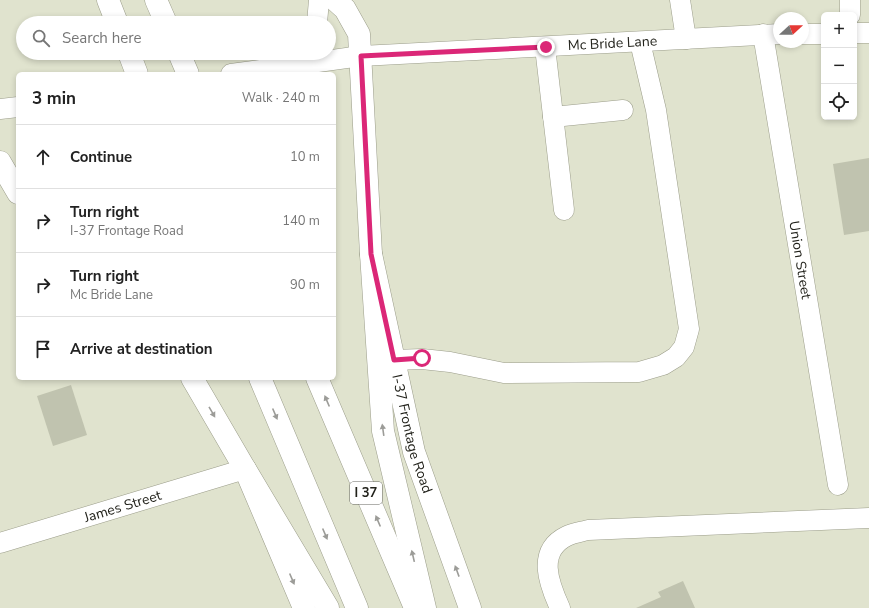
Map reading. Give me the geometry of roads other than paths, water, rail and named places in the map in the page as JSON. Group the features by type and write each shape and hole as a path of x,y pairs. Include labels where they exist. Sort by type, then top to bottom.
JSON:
{"main road":[{"path":"108,0 114,16"},
{"path":"156,0 163,16"},
{"name":"I-37 Frontage Road","path":"334,0 345,9 359,34 371,254 414,452 470,608"},
{"path":"132,60 137,72"},
{"path":"182,60 187,72"},
{"path":"0,162 16,190"},
{"path":"371,254 382,430 425,608"},
{"path":"193,380 328,608"},
{"path":"261,380 357,608"},
{"name":"I 37","path":"318,380 415,608"},
{"path":"245,469 304,608"}],"street":[{"path":"318,16 319,0"},
{"path":"680,0 686,39"},
{"path":"850,0 850,12"},
{"path":"857,33 869,33"},
{"name":"Mc Bride Lane","path":"336,59 361,56 771,34"},
{"name":"Union Street","path":"771,34 838,485"},
{"path":"809,34 821,34"},
{"path":"394,360 422,358 504,373 640,372 663,365 676,357 684,347 689,329 656,110 640,42"},
{"path":"546,47 564,210"},
{"path":"272,67 282,60"},
{"name":"Mc Bride Lane","path":"243,72 329,60"},
{"path":"0,109 16,107"},
{"path":"553,117 623,110"},
{"name":"James Street","path":"0,543 245,469"},
{"path":"560,608 550,585 547,561 555,544 567,536 588,530 869,518"}]}
